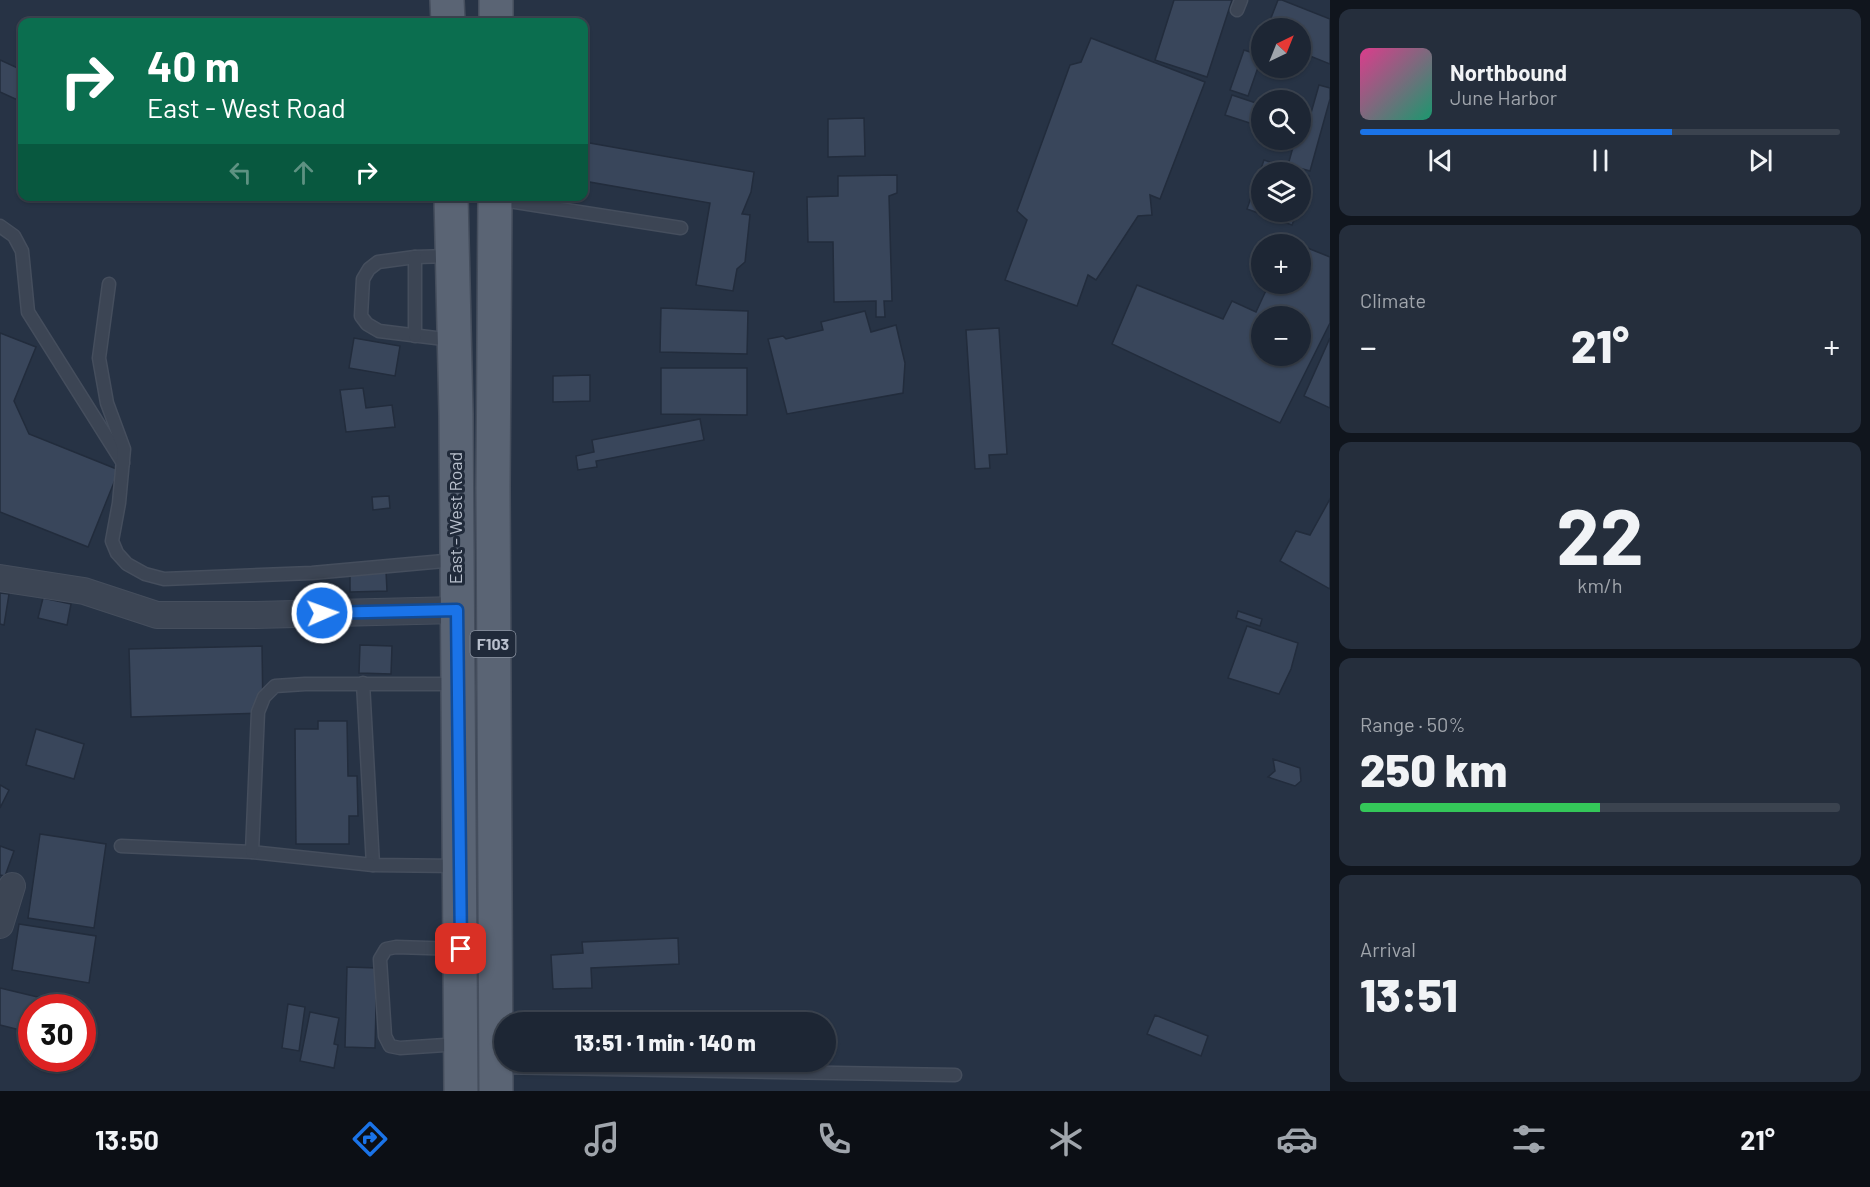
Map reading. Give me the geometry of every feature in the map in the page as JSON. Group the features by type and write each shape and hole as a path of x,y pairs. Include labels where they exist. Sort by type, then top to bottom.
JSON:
{"main road":[{"path":"447,0 448,18"},
{"path":"496,0 496,18"},
{"name":"East - West Road","path":"451,201 457,560 461,1091"},
{"name":"East - West Road","path":"495,201 493,512 496,1079"}],"street":[{"path":"0,578 84,591 157,615 457,610"},
{"path":"0,925 12,886"}],"lane":[{"path":"514,201 681,228"},
{"path":"0,226 14,236 22,251 28,312 123,463"},
{"path":"452,256 415,257 378,262 369,269 363,279 361,316 367,324 379,331 454,340"},
{"path":"415,257 415,336"},
{"path":"109,284 99,358 107,403 124,448 119,503 112,541 117,553 127,564 145,574 164,579 312,573 457,560"},
{"path":"252,852 258,712 264,697 275,686 363,683 458,684"},
{"path":"363,683 373,865"},
{"path":"121,846 252,852 373,865 459,867"},
{"path":"460,1044 400,1048 390,1046 385,1036 380,959 386,949 396,947 461,949"},
{"path":"496,1079 955,1075"}],"building":[{"path":"1174,0 1232,0 1207,77 1155,60"},
{"path":"1278,0 1282,0 1330,19 1330,64 1311,56 1311,18 1271,18"},
{"path":"1091,38 1205,82 1160,199 1150,195 1152,215 1138,216 1096,280 1088,275 1077,306 1005,280 1027,220 1017,211 1070,65 1081,62"},
{"path":"1244,50 1251,52 1251,78 1254,78 1248,96 1230,90"},
{"path":"0,60 18,68 18,100 0,92"},
{"path":"1319,85 1330,88 1330,99 1311,167 1311,162 1289,162 1292,150 1311,150 1311,113"},
{"path":"1232,95 1251,101 1251,123 1225,115"},
{"path":"864,118 865,156 828,157 828,119"},
{"path":"588,143 754,172 751,192 742,214 750,215 745,262 737,269 733,291 696,285 710,203 588,182"},
{"path":"897,175 897,193 889,196 892,301 884,301 885,317 876,317 876,301 834,302 833,242 808,242 807,197 838,196 838,176"},
{"path":"1251,197 1251,210 1247,209"},
{"path":"1311,249 1330,257 1330,323 1311,361 1311,306 1259,306 1264,294 1311,294"},
{"path":"1137,285 1223,319 1232,301 1251,310 1251,366 1308,366 1280,423 1112,344"},
{"path":"661,308 748,311 747,354 660,352"},
{"path":"865,311 871,332 896,325 905,363 903,393 787,414 768,339 783,336 786,339 823,330 821,322"},
{"path":"999,328 1007,454 989,455 990,468 975,469 966,330"},
{"path":"0,333 36,347 14,401 29,434 119,470 88,547 0,512"},
{"path":"354,338 400,346 395,376 349,368"},
{"path":"1330,338 1330,408 1304,396"},
{"path":"661,368 747,368 747,415 661,414"},
{"path":"590,375 590,401 553,402 553,376"},
{"path":"363,388 366,408 392,405 395,427 346,432 340,390"},
{"path":"700,419 704,440 596,461 597,467 578,470 576,456 594,452 592,440"},
{"path":"389,496 390,508 373,510 372,497"},
{"path":"1330,499 1330,589 1280,561 1296,531 1310,535"},
{"path":"386,571 387,591 350,592 350,573"},
{"path":"0,593 9,594 4,625 0,624"},
{"path":"43,598 71,604 67,625 38,618"},
{"path":"1238,611 1262,619 1260,626 1236,618"},
{"path":"1247,626 1298,643 1291,669 1279,694 1228,678"},
{"path":"360,645 392,646 391,674 359,673"},
{"path":"262,646 263,713 131,717 129,649"},
{"path":"318,721 347,721 348,776 357,776 358,816 349,816 349,844 296,844 295,729 318,729"},
{"path":"36,729 84,744 74,779 26,765"},
{"path":"1273,759 1300,768 1301,781 1295,786 1268,777 1275,771"},
{"path":"0,785 9,790 0,808"},
{"path":"40,834 106,844 94,928 28,918"},
{"path":"0,846 14,851 5,876 0,875"},
{"path":"19,924 96,936 89,983 12,970"},
{"path":"678,938 679,964 591,968 592,988 553,989 551,955 583,953 582,942"},
{"path":"347,967 377,968 375,1048 345,1047"},
{"path":"0,988 25,994 18,994 18,1030 0,1025"},
{"path":"288,1004 305,1007 299,1051 282,1048"},
{"path":"310,1012 339,1018 334,1044 338,1045 334,1068 300,1061"},
{"path":"1155,1015 1208,1036 1201,1056 1147,1034"}],"route":[{"path":"322,613 457,610 461,949"}]}
